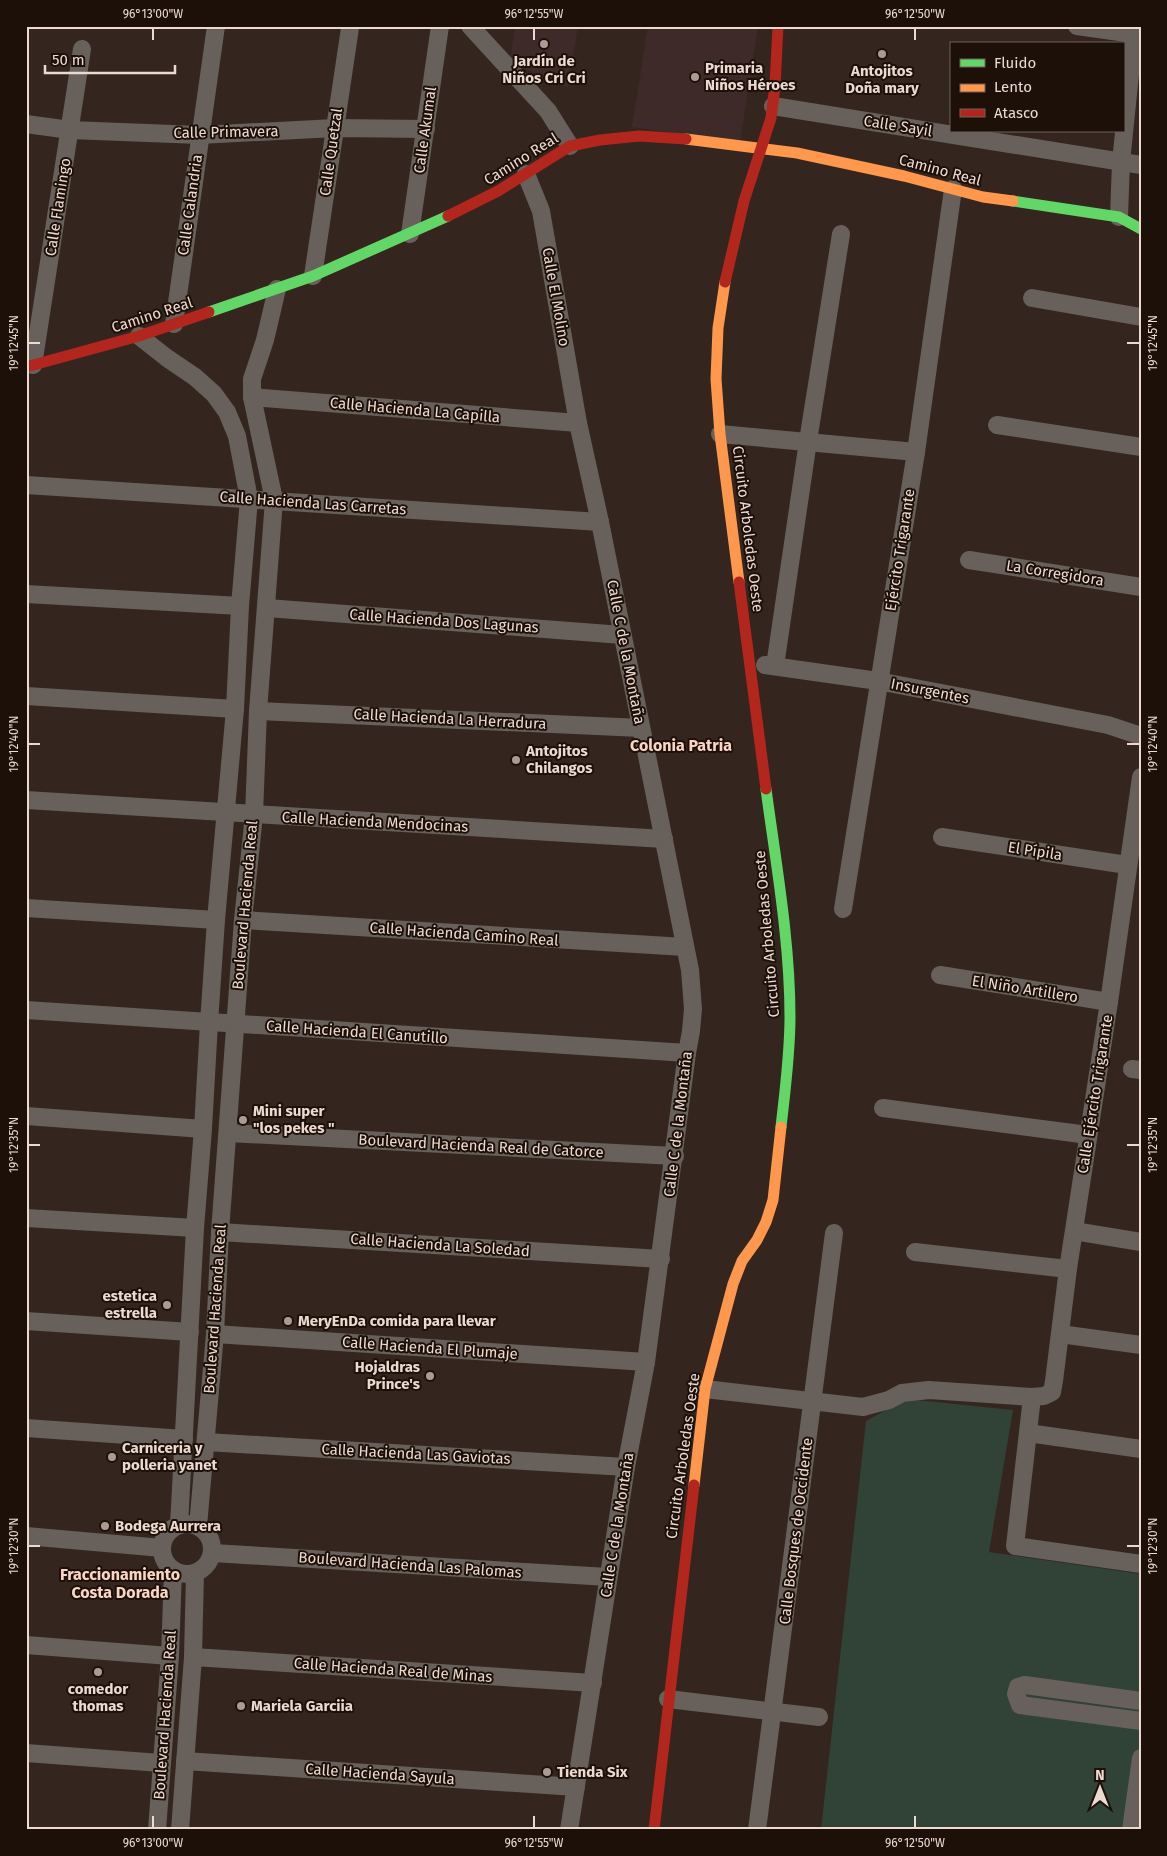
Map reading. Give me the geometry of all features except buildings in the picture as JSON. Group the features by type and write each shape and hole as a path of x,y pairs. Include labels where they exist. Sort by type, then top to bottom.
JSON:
{"street":[{"name":"Calle Calandria","path":"174,324 216,26"},
{"name":"Calle Akumal","path":"410,234 440,26"},
{"path":"470,26 548,112 570,146"},
{"name":"Circuito Arboledas Oeste","path":"654,1830 705,1389 732,1284 742,1261 757,1240 766,1222 773,1200 789,1055 790,1015 785,932 720,434 716,372 716,346 720,312 740,217 752,174 764,148 773,106 778,26"},
{"path":"1076,26 1137,32 1121,162 1118,217"},
{"name":"Calle Quetzal","path":"313,276 350,28"},
{"name":"Calle Flamingo","path":"30,366 82,49"},
{"name":"Calle Sayil","path":"773,106 1141,165"},
{"name":"Calle Primavera","path":"26,124 70,130 200,135 335,128 426,128"},
{"name":"Camino Real","path":"30,366 139,336 313,276 410,234 498,192 570,146 639,136 690,139 764,148 904,176 983,197 1118,217 1141,229"},
{"name":"Calle El Molino","path":"526,174 541,211 578,423"},
{"name":"Ejército Trigarante","path":"842,909 916,452 952,190"},
{"path":"775,666 841,234"},
{"name":"Boulevard Hacienda Real","path":"198,1526 215,1334 220,1232 243,920 254,815 258,711 274,500 252,397 252,379 265,340 277,289"},
{"path":"1032,298 1141,317"},
{"name":"Boulevard Hacienda Real","path":"139,336 214,394 227,412 237,436 249,499 227,813 208,1023 179,1525"},
{"name":"Calle Hacienda La Capilla","path":"252,397 578,423"},
{"name":"Calle C de la Montaña","path":"569,1830 626,1467 646,1362 675,1156 693,1009 690,970 600,522 578,423"},
{"path":"997,425 1141,446"},
{"path":"720,434 916,452"},
{"name":"Calle Hacienda Las Carretas","path":"26,485 600,522"},
{"name":"La Corregidora","path":"969,560 1141,586"},
{"path":"26,594 240,606"},
{"name":"Calle Hacienda Dos Lagunas","path":"267,608 622,635"},
{"name":"Insurgentes","path":"750,663 878,681 1108,724 1141,736"},
{"path":"26,696 235,709"},
{"name":"Calle Hacienda La Herradura","path":"258,711 641,728"},
{"name":"Insurgentes","path":"1108,724 1141,722"},
{"name":"Calle Ejército Trigarante","path":"1032,1397 1044,1396 1052,1392 1054,1382 1068,1269 1141,777"},
{"name":"Calle Hacienda Mendocinas","path":"26,800 664,839"},
{"name":"El Pípila","path":"942,837 1127,865"},
{"path":"26,908 216,920"},
{"name":"Calle Hacienda Camino Real","path":"243,920 685,948"},
{"name":"El Niño Artillero","path":"940,975 1109,1002"},
{"name":"Calle Hacienda El Canutillo","path":"26,1010 687,1053"},
{"path":"883,1108 1088,1135"},
{"path":"26,1116 203,1129"},
{"name":"Boulevard Hacienda Real de Catorce","path":"228,1133 675,1156"},
{"path":"26,1218 195,1228"},
{"path":"1074,1231 1141,1242"},
{"name":"Calle Hacienda La Soledad","path":"220,1232 661,1259"},
{"name":"Calle Bosques de Occidente","path":"757,1830 834,1233"},
{"path":"915,1252 1068,1269"},
{"path":"26,1321 190,1332"},
{"name":"Calle Hacienda El Plumaje","path":"215,1334 646,1362"},
{"path":"1060,1334 1141,1345"},
{"path":"705,1389 863,1407 889,1400 902,1393 929,1390 1032,1397 1015,1546 1141,1564"},
{"path":"26,1428 184,1439"},
{"path":"1028,1434 1141,1449"},
{"name":"Calle Hacienda Las Gaviotas","path":"206,1442 626,1467"},
{"path":"179,1525 198,1526 207,1532 212,1542 213,1553 207,1566 195,1573 184,1574 173,1570 165,1560 162,1548 165,1538 170,1530 179,1525"},
{"path":"26,1536 162,1548"},
{"name":"Boulevard Hacienda Las Palomas","path":"213,1553 608,1577"},
{"name":"Boulevard Hacienda Real","path":"158,1830 161,1763 170,1656 173,1570"},
{"name":"Boulevard Hacienda Real","path":"180,1830 193,1657 195,1573"},
{"path":"26,1644 170,1656"},
{"name":"Calle Hacienda Real de Minas","path":"193,1657 593,1683"},
{"path":"1141,1701 1025,1685 1018,1687 1016,1694 1020,1705 1141,1721"},
{"path":"668,1699 819,1717"},
{"path":"26,1753 161,1763"},
{"path":"1131,1830 1141,1758"},
{"name":"Calle Hacienda Sayula","path":"185,1761 576,1787"}],"shaded area":[{"name":"Jardín de Niños Cri Cri","path":"515,26 578,26 568,88 510,62"},
{"name":"Primaria Niños Héroes","path":"648,26 758,26 740,142 632,127"}],"green space":[{"path":"906,1399 1013,1410 989,1552 1141,1574 1141,1830 821,1830 866,1421"}],"traffic: fast":[{"path":"1013,201 1119,217 1141,229"},
{"path":"209,312 313,276 448,216"},
{"path":"766,789 788,960 789,1045 781,1127"}],"traffic: slow":[{"path":"686,139 797,153 904,176 983,197 1013,201"},
{"path":"725,282 718,328 716,379 720,434 739,582"},
{"path":"694,1485 705,1389 733,1284 742,1261 757,1240 766,1222 773,1200 781,1127"}],"traffic: jam":[{"path":"725,282 744,201 771,118 775,86 778,26"},
{"path":"448,216 498,191 570,146 600,140 639,136 686,139"},
{"path":"26,367 139,336 209,312"},
{"path":"739,582 766,789"},
{"path":"654,1830 694,1485"}],"place":[{"name":"Jardín de Niños Cri Cri","path":"544,44"},
{"name":"Antojitos Doña mary","path":"882,54"},
{"name":"Primaria Niños Héroes","path":"695,77"},
{"name":"Antojitos Chilangos","path":"516,760"},
{"name":"Mini super \"los pekes \"","path":"243,1120"},
{"name":"estetica estrella","path":"167,1305"},
{"name":"MeryEnDa comida para llevar","path":"288,1321"},
{"name":"Hojaldras Prince's","path":"430,1376"},
{"name":"Carniceria y polleria yanet","path":"112,1457"},
{"name":"Bodega Aurrera","path":"105,1526"},
{"name":"comedor thomas","path":"98,1672"},
{"name":"Mariela Garciia","path":"241,1706"},
{"name":"Tienda Six","path":"547,1772"}],"district":[{"name":"Colonia Patria","path":"681,745"},
{"name":"Fraccionamiento Costa Dorada","path":"120,1583"}]}
